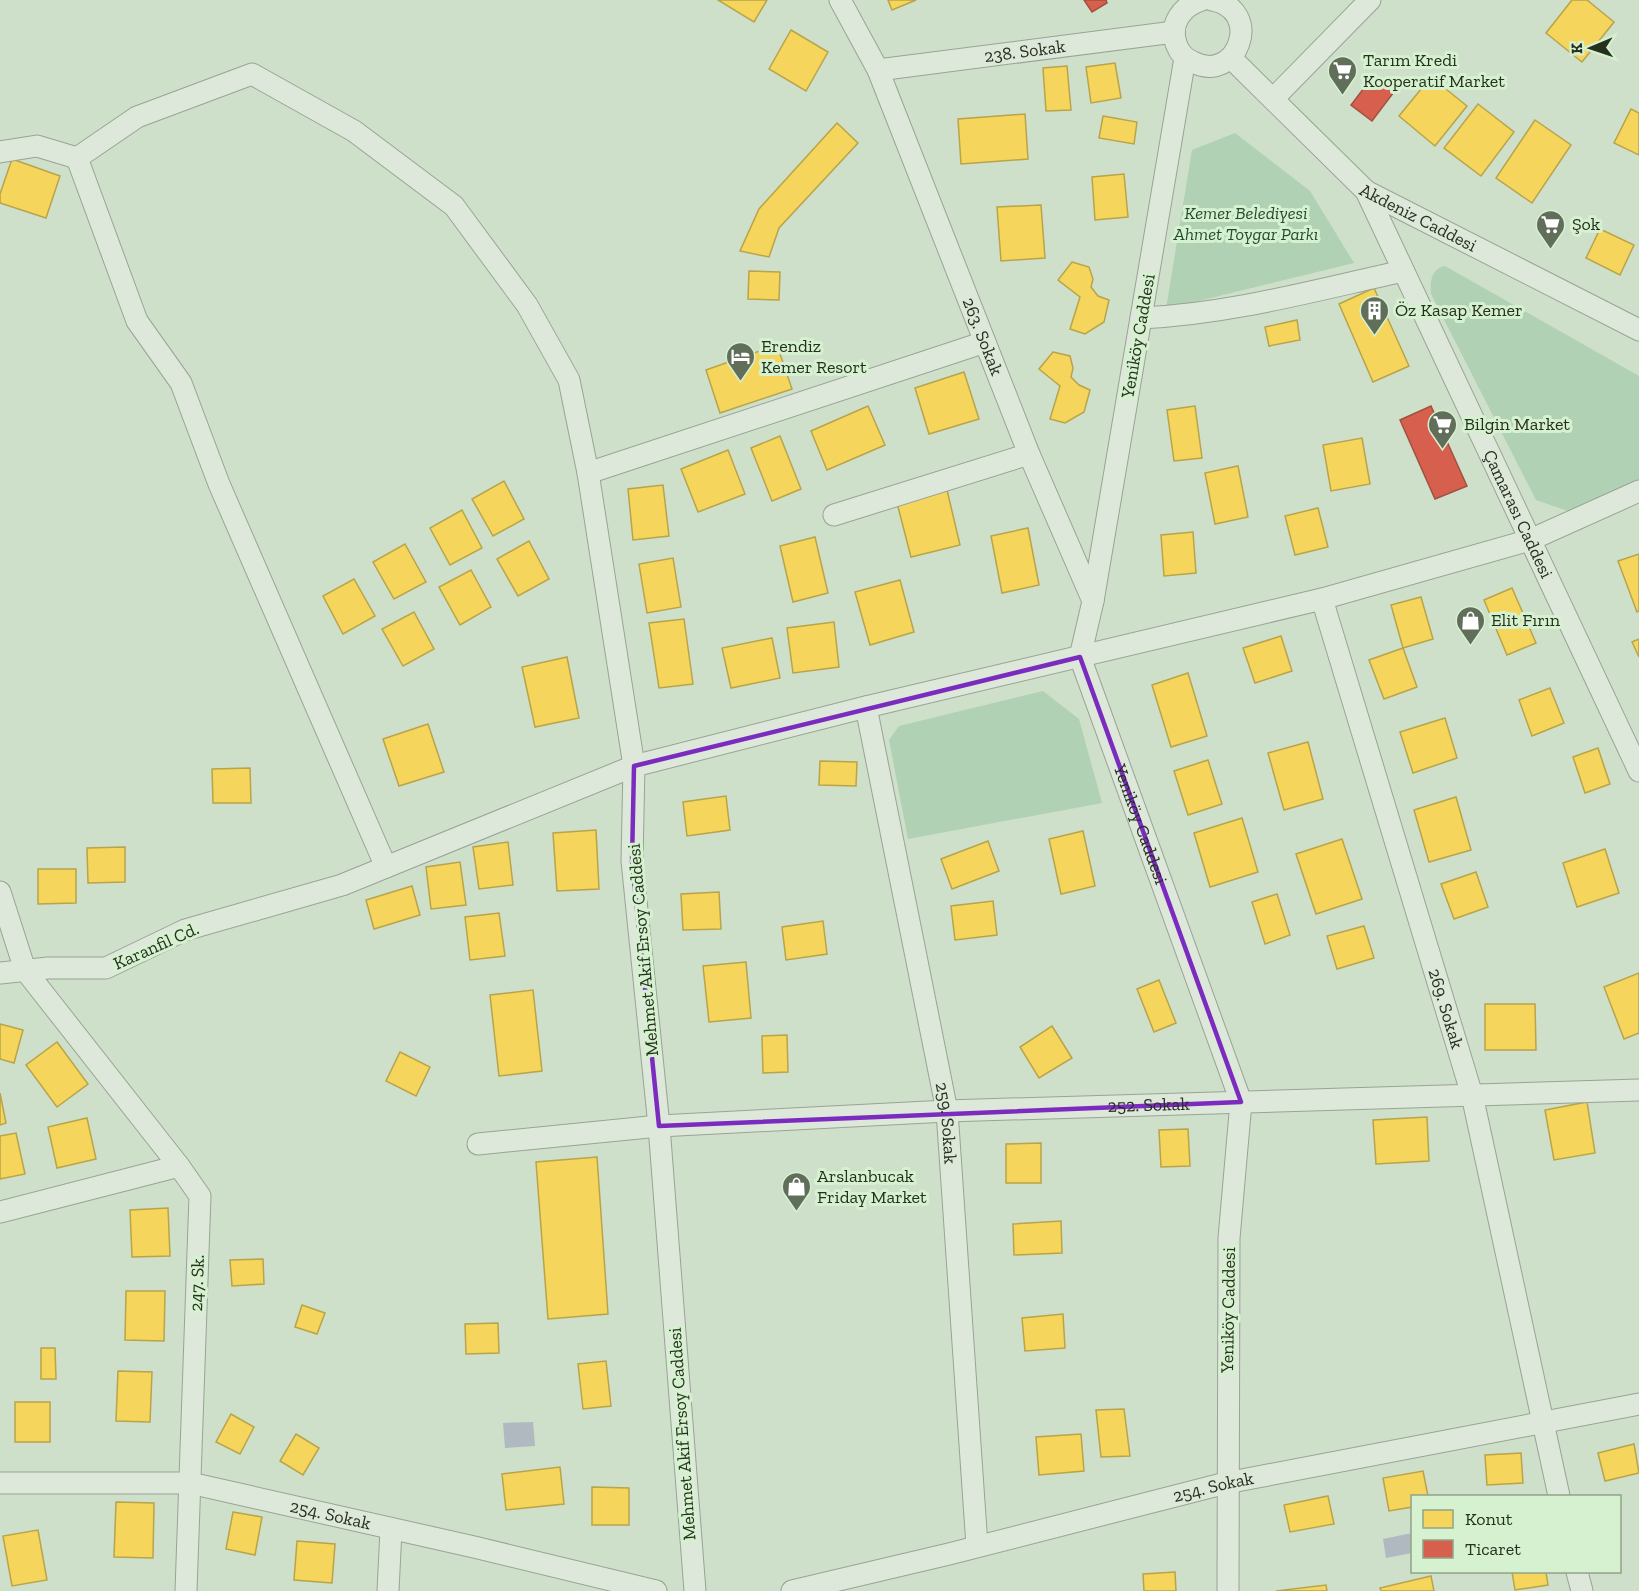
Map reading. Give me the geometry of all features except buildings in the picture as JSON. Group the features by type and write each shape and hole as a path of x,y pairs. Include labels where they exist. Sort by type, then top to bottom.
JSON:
{"street":[{"name":"263. Sokak","path":"840,0 878,70 1029,454 1093,601"},
{"path":"1194,1 1176,21 1174,32 1177,46 1185,58 1200,66 1217,66 1231,58 1240,44 1241,27 1235,12 1222,2 1212,0"},
{"path":"1272,99 1370,0"},
{"name":"238. Sokak","path":"878,70 1174,32"},
{"name":"Yeniköy Caddesi","path":"1185,58 1093,601 1080,657 1241,1102 1229,1238 1226,1483 1228,1591"},
{"name":"Akdeniz Caddesi","path":"1231,58 1366,191 1639,330"},
{"name":"Mehmet Akif Ersoy Caddesi","path":"77,158 137,117 252,74 354,131 454,206 527,305 569,380 588,473 634,766 632,861 660,1126 695,1591"},
{"path":"0,152 37,146 77,158 137,321 181,383 219,484 386,867"},
{"name":"Çamarası Caddesi","path":"1366,191 1637,762"},
{"path":"1141,318 1240,308 1403,271"},
{"path":"588,473 985,342"},
{"path":"834,515 1029,454"},
{"path":"634,766 1322,599 1530,540 1639,491"},
{"name":"269. Sokak","path":"1322,599 1472,1095 1541,1424 1559,1495"},
{"name":"259. Sokak","path":"866,708 947,1111 977,1546"},
{"name":"Karanfil Cd.","path":"0,973 25,970 106,968 185,930 342,885 634,766"},
{"path":"0,892 25,970"},
{"name":"247. Sk.","path":"25,970 179,1166 200,1197 186,1591"},
{"name":"252. Sokak","path":"478,1144 660,1126 947,1111 1639,1090"},
{"path":"0,1212 179,1166"},
{"name":"254. Sokak","path":"792,1591 858,1584 977,1546 1226,1483 1639,1404"},
{"name":"254. Sokak","path":"0,1483 190,1484 474,1547 575,1582 656,1591"},
{"path":"388,1591 391,1530"},
{"path":"1577,1573 1582,1591"}],"highlighted area":[{"path":"1080,657 1241,1102 659,1126 632,861 634,766"}],"green space":[{"name":"Kemer Belediyesi Ahmet Toygar Parkı","path":"1235,133 1310,191 1354,263 1166,309 1192,150"},
{"path":"1445,266 1639,376 1639,484 1574,513 1536,500 1431,294 1432,276"},
{"path":"1043,691 1079,719 1102,803 908,839 889,740 899,726"}],"shaded area":[{"path":"533,1422 535,1446 505,1448 503,1423"},
{"path":"1411,1533 1411,1553 1386,1558 1383,1539"}],"place":[{"name":"Tarım Kredi Kooperatif Market","path":"1342,96"},
{"name":"Şok","path":"1551,250"},
{"name":"Öz Kasap Kemer","path":"1374,336"},
{"name":"Erendiz Kemer Resort","path":"740,382"},
{"name":"Bilgin Market","path":"1443,450"},
{"name":"Elit Fırın","path":"1470,646"},
{"name":"Arslanbucak Friday Market","path":"796,1212"}]}
